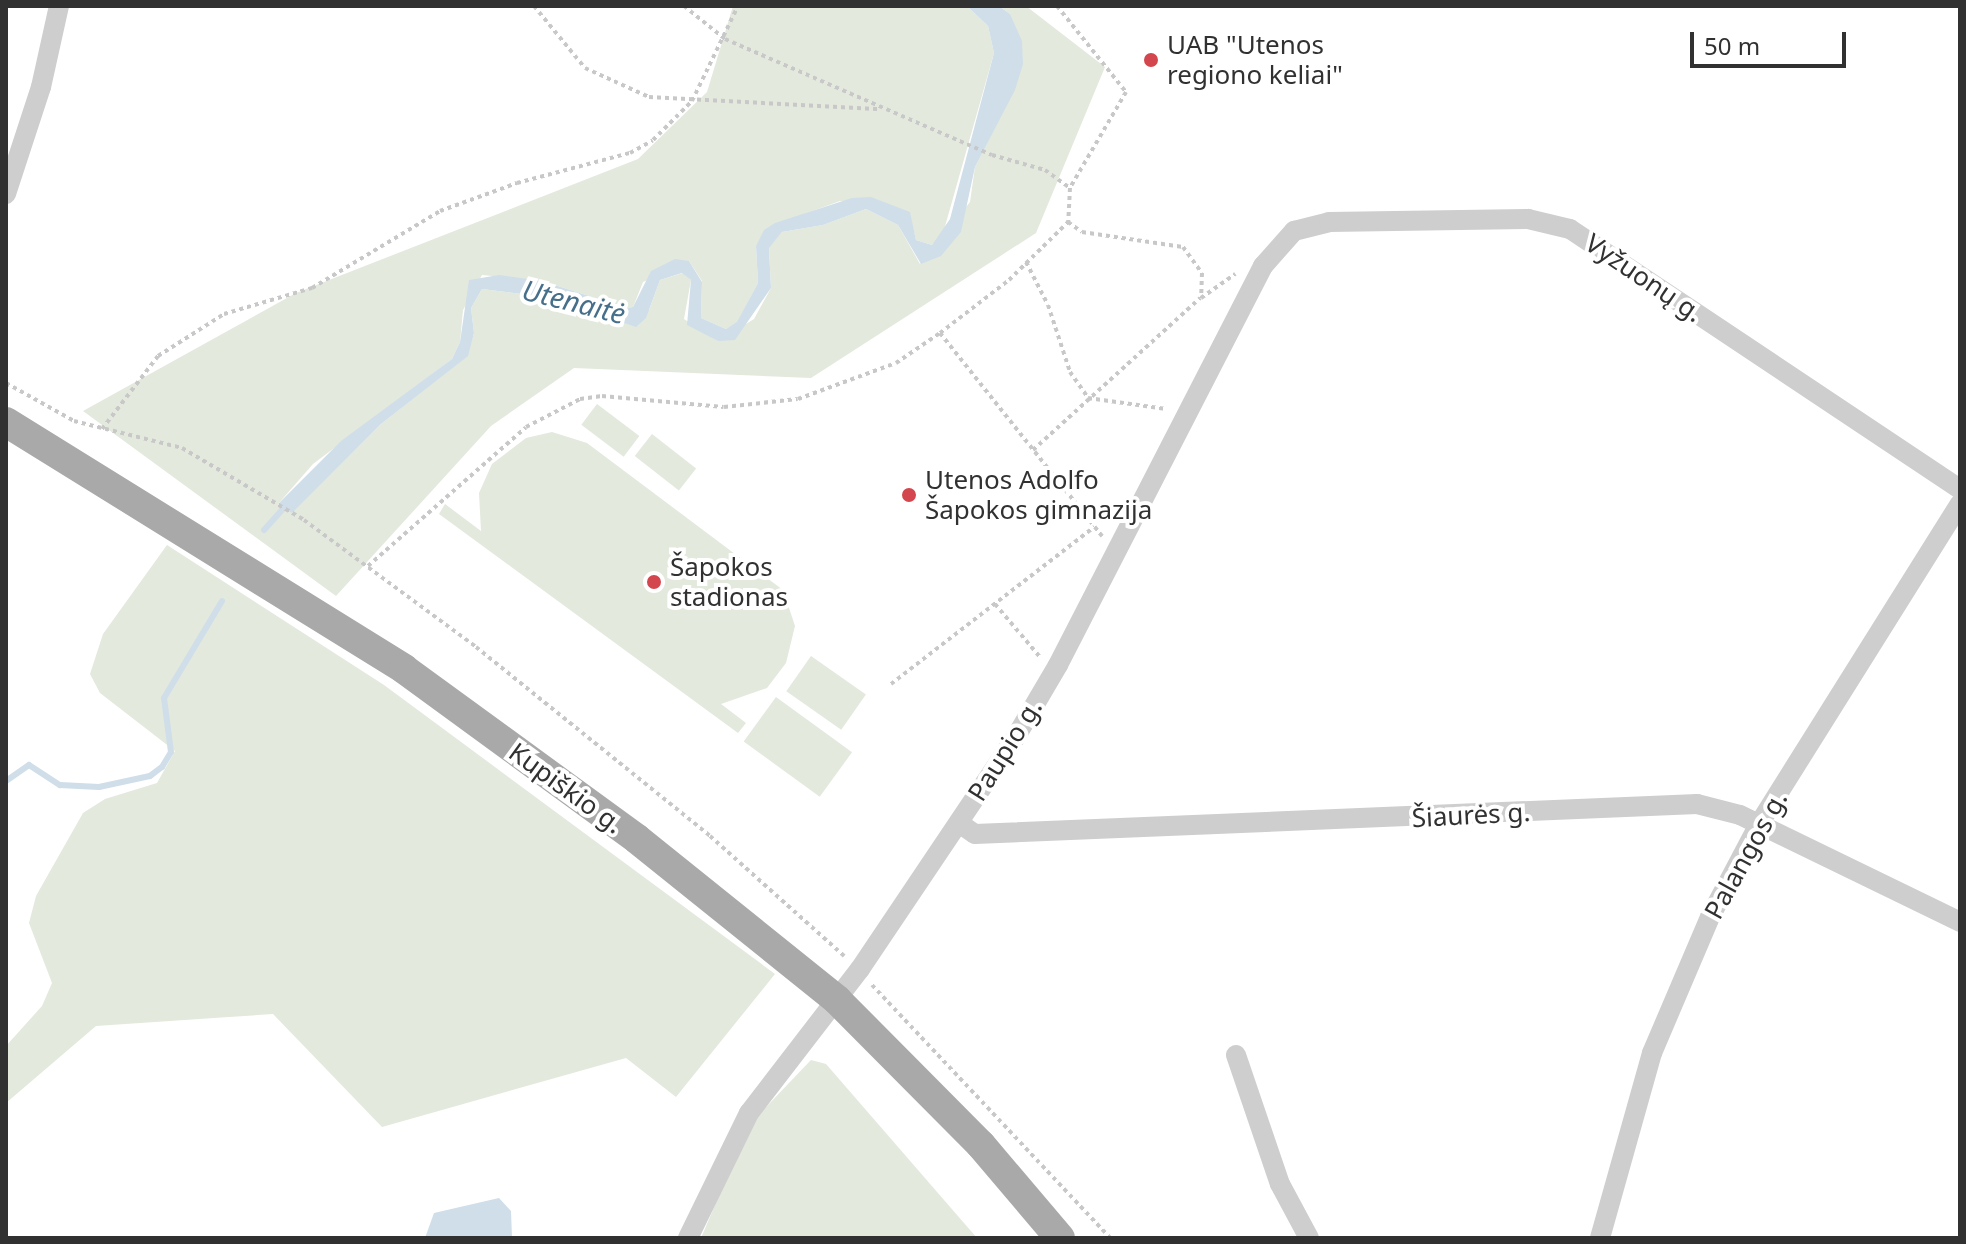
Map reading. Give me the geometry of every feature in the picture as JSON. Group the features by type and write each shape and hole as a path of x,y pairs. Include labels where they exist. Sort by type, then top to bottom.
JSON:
{"main road":[{"name":"Kupiškio g.","path":"6,422 404,669 637,839 837,1000 981,1145 1060,1238"}],"street":[{"path":"6,194 38,100 59,6"},
{"name":"Vyžuonų g.","path":"1283,238 1329,222 1528,219 1570,229 1960,489"},
{"name":"Paupio g.","path":"688,1238 749,1113 837,1000 858,959 959,823 1058,665 1263,266 1283,238"},
{"name":"Palangos g.","path":"1600,1238 1652,1053 1710,917 1759,824 1960,504"},
{"name":"Šiaurės g.","path":"959,823 975,834 1697,804 1759,824 1960,922"},
{"path":"1236,1055 1280,1184 1309,1238"}],"path":[{"path":"534,6 595,76 649,97 883,109"},
{"path":"684,6 725,39 992,155 1045,170 1070,188"},
{"path":"102,429 158,356 224,314 312,288 440,211 517,183 630,153 653,140 692,101 725,39 738,6"},
{"path":"368,566 526,427 580,399 602,396 724,407 798,399 896,363 940,333 1026,262 1068,222 1070,188 1126,92 1057,6"},
{"path":"1068,222 1082,232 1124,242 1183,247 1202,273 1201,298"},
{"path":"1026,262 1048,305 1070,372 1088,398 1169,409"},
{"path":"1033,450 1201,298 1246,266 1239,279"},
{"path":"940,333 1102,536"},
{"path":"6,383 74,421 182,448 265,495 368,566 731,853 847,960 858,959 1110,1238"},
{"path":"1162,421 1176,396"},
{"path":"1096,548 1109,522"},
{"path":"891,684 1094,527"},
{"path":"995,604 1040,657"},
{"path":"1032,670 1047,643"}],"shaded area":[{"path":"733,6 967,6 988,26 994,53 942,237 970,202 975,167 1006,106 1010,14 999,6 1026,6 1105,67 1036,233 811,378 574,368 491,426 336,596 83,411 296,293 638,159 707,92","holes":["840,201 909,212 916,240 932,245 941,238 920,264 898,225 866,209 823,225 782,232 769,247 771,288 754,319 718,341 684,319 691,280 683,273 660,280 649,310 593,315 554,298 482,289 471,308 474,333 467,356 381,424 292,512 278,504 313,464 452,359 460,342 463,310 482,275 542,281 627,308 633,307 643,282 689,261 702,281 701,318 726,329 737,323 758,283 756,246 807,213"]},
{"path":"597,404 639,436 624,457 581,425"},
{"name":"Šapokos stadionas","path":"552,432 587,443 783,590 795,626 786,663 767,688 721,704 746,723 738,733 439,514 445,504 481,531 479,493 492,464 526,438"},
{"path":"652,434 696,468 679,491 635,456"},
{"path":"167,545 384,685 775,974 676,1097 626,1058 382,1127 273,1014 96,1026 6,1103 6,1046 42,1006 52,983 29,923 36,896 83,813 105,799 157,783 175,751 100,693 90,674 103,634"},
{"path":"811,656 866,694 841,730 786,691"},
{"path":"776,697 852,752 820,797 744,741"},
{"path":"811,1060 826,1064 977,1238 701,1238 749,1125"}],"water":[{"path":"967,6 999,6 1010,14 1022,41 1023,64 1015,90 975,167 961,232 941,256 921,264 898,225 866,209 823,225 782,232 769,248 771,288 735,340 718,341 687,325 691,280 682,273 660,280 646,318 636,327 554,298 482,289 471,308 474,333 468,356 381,424 292,513 278,504 341,441 452,359 460,342 469,280 499,275 542,281 627,308 633,307 651,271 675,259 689,261 702,282 701,318 726,329 737,322 758,283 756,246 764,230 775,223 852,198 871,197 910,212 916,240 932,245 950,219 994,53 988,26"},
{"path":"499,1198 511,1211 512,1238 425,1238 434,1213"}],"waterway":[{"name":"Utenaitė","path":"264,530 288,503"},
{"name":"Utenaitė","path":"6,781 29,765 60,785 99,787 150,776 162,767 171,752 164,698 222,601"}],"place":[{"name":"UAB \"Utenos regiono keliai\"","path":"1151,60"},
{"name":"Utenos Adolfo Šapokos gimnazija","path":"909,495"},
{"name":"Šapokos stadionas","path":"654,582"}]}
